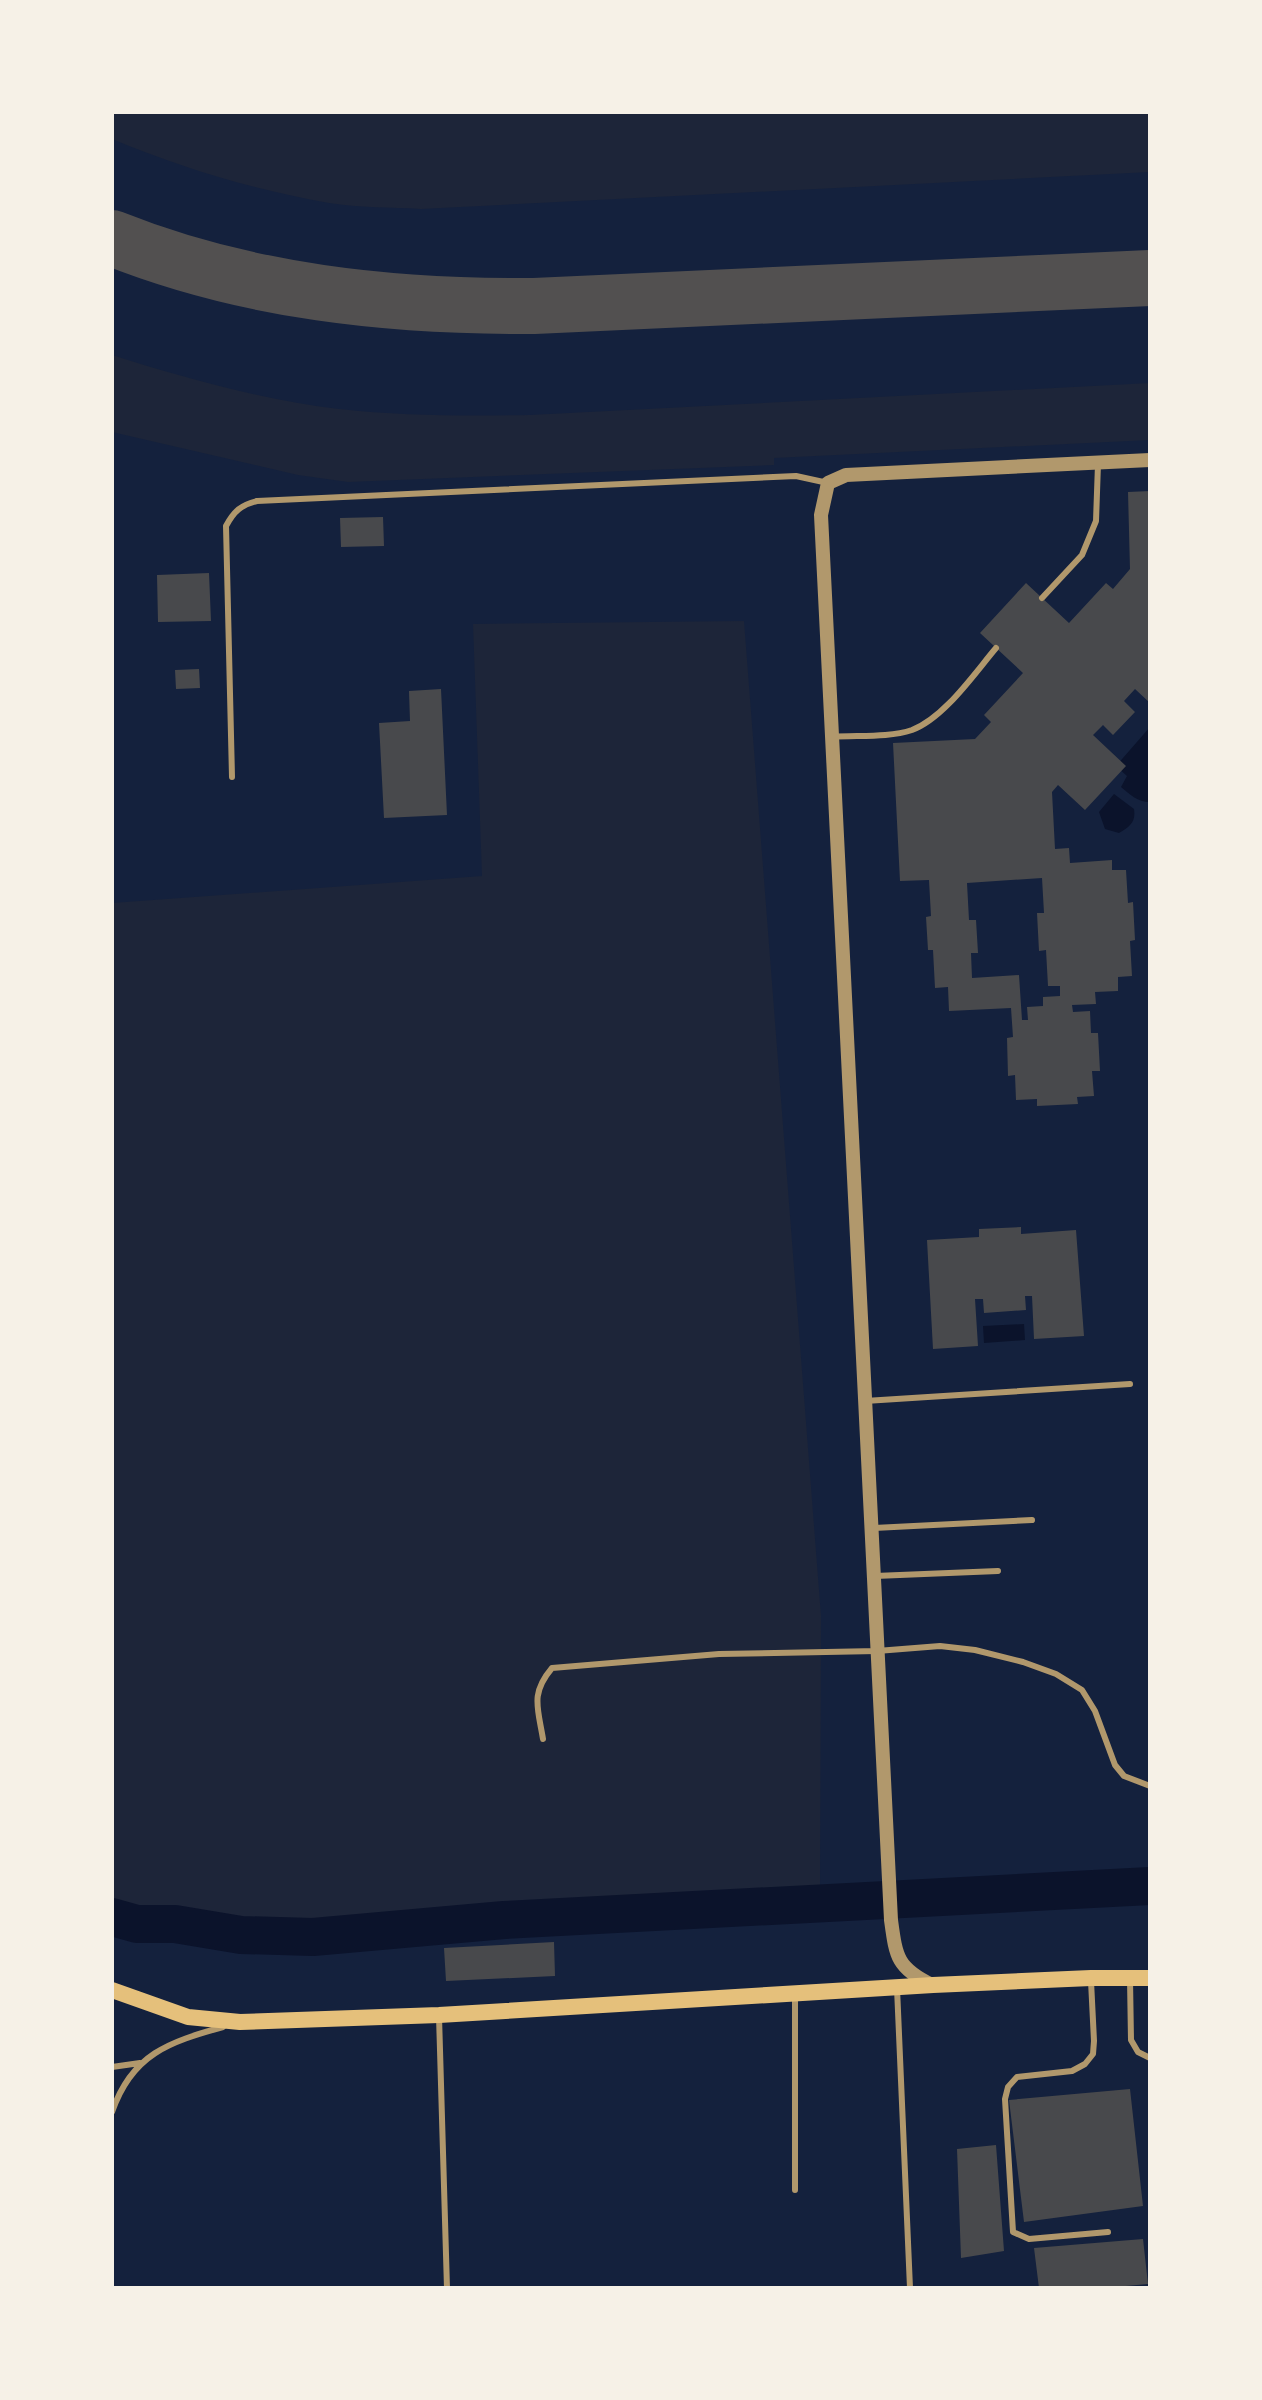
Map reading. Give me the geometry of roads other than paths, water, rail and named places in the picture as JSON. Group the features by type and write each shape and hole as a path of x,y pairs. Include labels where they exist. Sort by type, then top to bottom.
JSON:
{"main road":[{"path":"112,1990 188,2017 240,2022 439,2015 933,1985 1150,1978"}],"street":[{"path":"933,1985 903,1968 896,1952 891,1920 821,515 828,483 846,475 1150,460"}],"lane":[{"path":"1042,598 1082,555 1096,521 1098,462"},
{"path":"232,777 226,526 242,505 257,501 796,476 828,483"},
{"path":"832,737 910,731 926,723 938,714 996,648"},
{"path":"865,1401 1130,1384"},
{"path":"870,1529 1032,1520"},
{"path":"875,1576 998,1571"},
{"path":"543,1739 536,1695 540,1682 552,1668 719,1654 877,1651 940,1646 975,1650 1023,1662 1056,1674 1082,1690 1095,1711 1115,1765 1124,1776 1150,1786"},
{"path":"1091,1978 1093,2054 1085,2064 1072,2071 1017,2077 1008,2087 1005,2099 1013,2232 1029,2239 1108,2232"},
{"path":"1130,1979 1131,2040 1138,2052 1150,2058"},
{"path":"897,1988 910,2288"},
{"path":"795,1994 795,2190"},
{"path":"439,2015 447,2288"},
{"path":"112,2112 126,2082 140,2063 175,2040 240,2022"},
{"path":"112,2067 140,2063"}],"waterway":[{"path":"112,1917 137,1924 175,1924 241,1935 313,1937 504,1920 1150,1886"}]}
